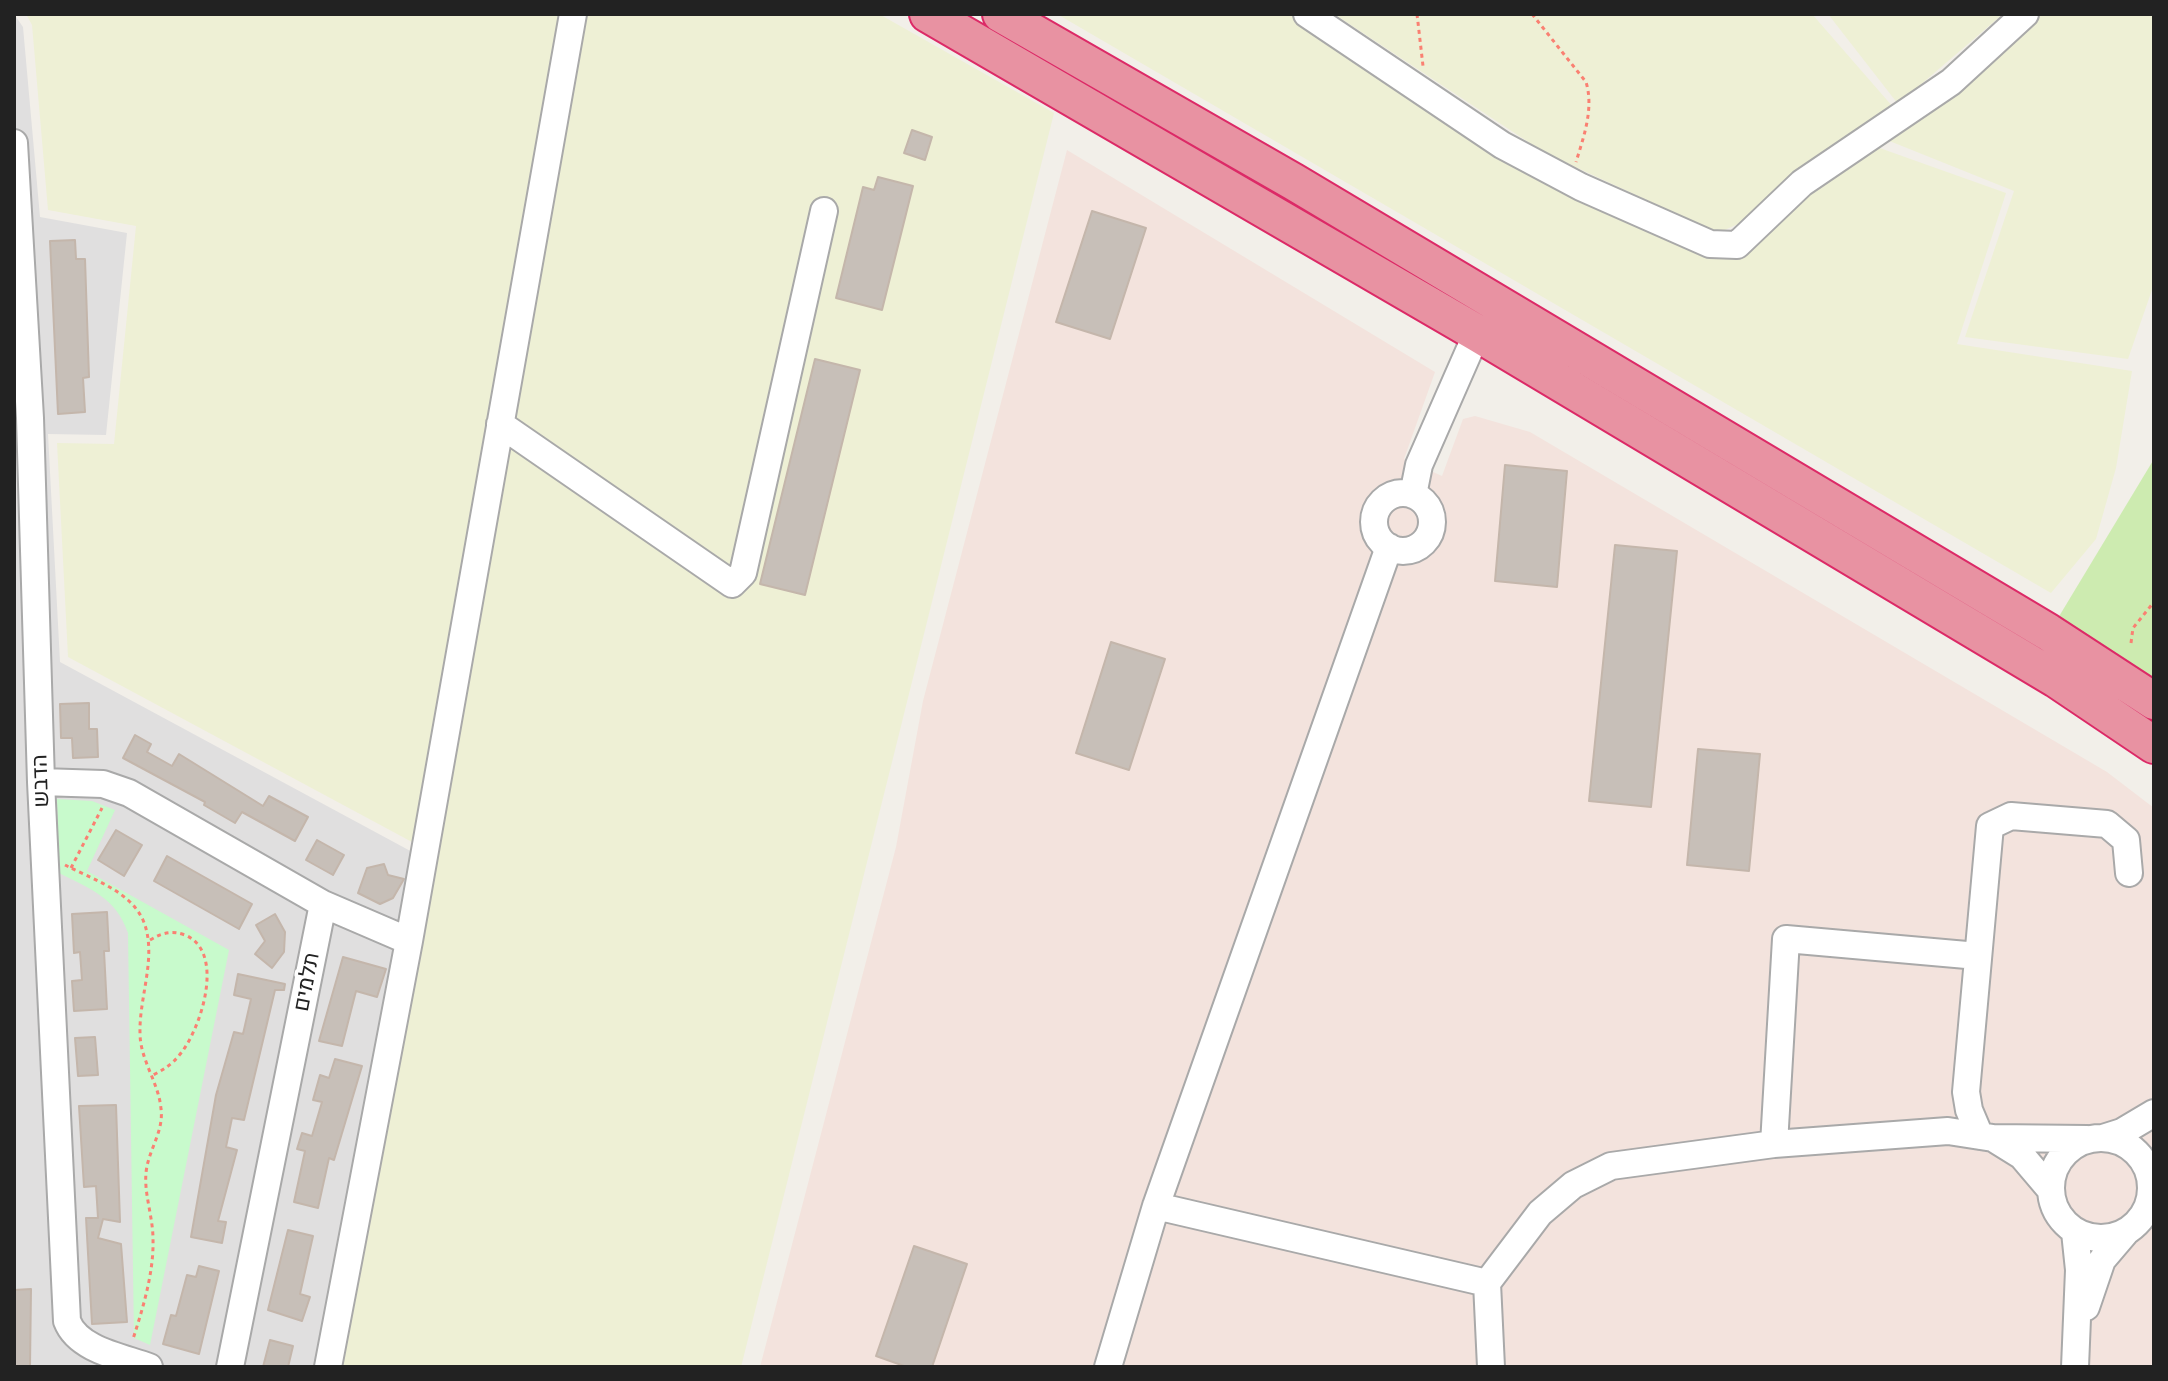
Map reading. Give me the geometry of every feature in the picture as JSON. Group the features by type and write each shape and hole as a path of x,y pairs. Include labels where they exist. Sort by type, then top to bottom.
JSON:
{"highway":[{"path":"928,14 1477,333 2042,671 2154,745"},
{"path":"1001,14 1294,182 2048,632 2154,701"}],"street":[{"path":"328,1367 409,941 573,14"},
{"path":"1307,14 1502,145 1571,182 1710,244 1737,245 1802,183 1951,82 2025,14"},
{"name":"הדבש","path":"14,143 26,650 41,782 67,1321 72,1335 83,1342 138,1363"},
{"path":"500,424 732,584 743,573 824,211"},
{"path":"1413,495 1419,465 1477,333"},
{"path":"1394,494 1413,495 1421,499 1431,515 1429,534 1416,547 1398,550 1389,547 1376,533 1375,514 1386,498 1394,494"},
{"path":"1108,1367 1156,1206 1389,547"},
{"path":"41,782 113,787 323,904 409,941"},
{"path":"2050,1189 2022,1156 1987,1137 1969,1110 1966,1092 1990,826 2011,816 2107,824 2126,840 2129,873"},
{"name":"תלמים","path":"230,1367 323,904"},
{"path":"1774,1144 1786,939 1978,956"},
{"path":"2125,1233 2109,1239 2091,1239 2075,1232 2053,1206 2050,1189 2053,1172 2061,1157 2095,1139 2122,1132 2154,1113"},
{"path":"1491,1367 1487,1283 1540,1213 1573,1185 1611,1166 1774,1144 1948,1131 1987,1137 2095,1139 2132,1149 2152,1169 2148,1207 2139,1222 2102,1260 2079,1330"},
{"path":"1156,1206 1487,1283"},
{"path":"2075,1232 2079,1330 2075,1367"}],"path":[{"path":"1417,14 1427,97"},
{"path":"1532,14 1586,82 1589,93 1586,127 1571,182"},
{"path":"2131,643 2133,628 2154,602"},
{"path":"71,868 113,787"},
{"path":"44,855 132,904 150,940 140,1008 140,1039 162,1113 157,1138 148,1155 145,1180 154,1241 138,1363"},
{"path":"150,940 164,932 182,934 197,941 205,957 207,978 194,1030 183,1051 171,1065 151,1076"}],"shaded area":[{"path":"14,14 23,27 40,217 127,233 106,435 48,434 60,662 416,854 318,1367 14,1367"},
{"path":"1067,150 1435,372 1404,459 1442,476 1463,419 1475,416 1530,432 2107,772 2154,808 2154,1367 760,1367 896,847 923,701"}],"green space":[{"path":"26,14 879,14 1054,113 741,1367 327,1367 425,849 68,657 57,443 114,444 136,226 48,210 32,25"},
{"path":"1057,14 1289,14 1518,168 1733,253 1874,146 2006,193 1957,344 2132,371 2116,468 2096,539 2051,593"},
{"path":"1334,14 1812,14 1893,107 1758,215 1718,233 1545,153"},
{"path":"1828,14 2003,14 1898,104"},
{"path":"2036,14 2154,14 2154,284 2128,359 1965,337 2014,191 1887,140"},
{"path":"2154,459 2154,689 2055,623"},
{"path":"57,799 92,801 115,810 87,871 229,950 150,1345 134,1338 128,933 117,911 101,896 59,873"}],"building":[{"path":"912,130 932,137 925,160 904,153"},
{"path":"878,177 913,186 882,310 836,298 863,187 874,190"},
{"path":"1092,211 1146,228 1110,339 1056,322"},
{"path":"75,240 76,259 85,259 89,377 83,378 85,412 58,414 50,241"},
{"path":"815,359 860,370 805,595 760,584"},
{"path":"1505,465 1567,471 1557,587 1495,581"},
{"path":"1615,545 1677,551 1651,807 1589,801"},
{"path":"1111,642 1165,659 1129,770 1076,753"},
{"path":"89,703 89,729 97,729 98,757 73,758 72,738 61,738 60,704"},
{"path":"135,735 151,744 147,752 172,766 179,754 263,806 269,796 308,817 295,841 242,812 235,823 204,805 205,802 123,758"},
{"path":"1698,749 1760,754 1749,871 1687,865"},
{"path":"116,830 142,845 124,876 98,860"},
{"path":"317,840 344,855 333,875 306,860"},
{"path":"167,856 252,904 239,929 154,881"},
{"path":"384,864 388,875 404,879 393,898 380,904 358,893 367,868"},
{"path":"107,912 109,951 104,951 107,1009 74,1011 72,981 82,980 80,952 74,953 72,914"},
{"path":"275,914 285,932 284,952 272,968 255,954 265,941 256,925"},
{"path":"343,957 386,969 377,997 356,991 342,1046 319,1041"},
{"path":"238,974 285,984 284,990 275,990 244,1120 232,1118 226,1147 237,1150 218,1221 226,1222 222,1243 191,1237 216,1095 234,1032 243,1034 251,999 234,995"},
{"path":"95,1037 98,1075 78,1076 75,1038"},
{"path":"335,1059 362,1066 334,1160 329,1158 318,1208 294,1202 305,1151 297,1149 302,1133 312,1136 322,1102 313,1100 320,1075 329,1078"},
{"path":"116,1105 120,1222 103,1219 98,1238 121,1244 127,1322 92,1324 86,1218 98,1218 96,1186 84,1187 79,1106"},
{"path":"288,1230 313,1236 300,1294 310,1297 302,1321 268,1310"},
{"path":"914,1246 967,1264 932,1367 907,1367 876,1356"},
{"path":"199,1266 219,1271 199,1354 163,1344 171,1315 176,1316 187,1275 196,1277"},
{"path":"31,1289 30,1367 14,1367 14,1290"},
{"path":"270,1340 293,1346 288,1367 263,1367"}]}
